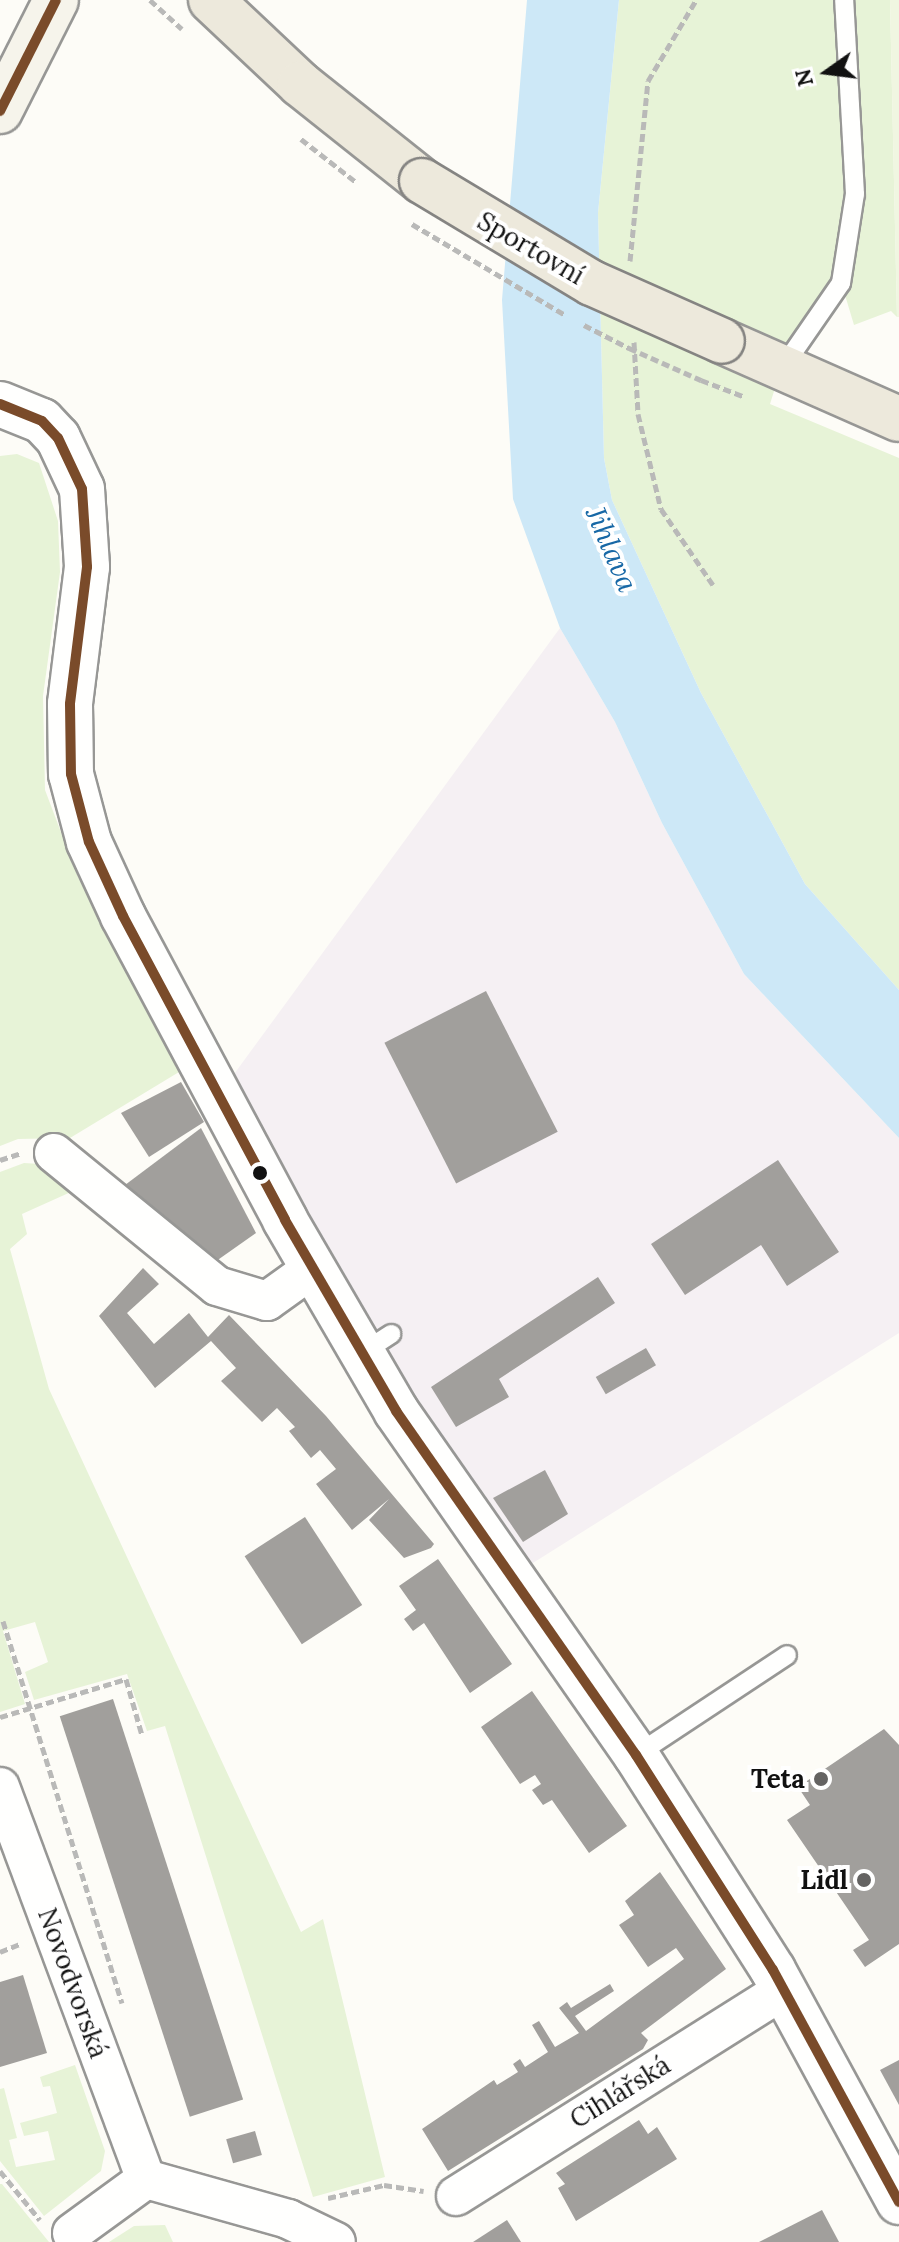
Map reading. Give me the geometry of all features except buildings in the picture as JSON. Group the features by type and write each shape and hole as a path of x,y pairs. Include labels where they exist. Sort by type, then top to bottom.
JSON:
{"main road":[{"path":"0,111 56,0"},
{"name":"Sportovní","path":"211,0 300,84 422,181 592,283 899,419"}],"street":[{"path":"0,404 42,421 58,438 82,489 87,567 69,738 73,785 89,842 123,916 313,1268 377,1344 509,1578 636,1755 785,1989 899,2202"},
{"path":"54,1153 217,1286 267,1301 313,1268"},
{"name":"Novodvorská","path":"0,1787 146,2179"},
{"name":"Cihlářská","path":"456,2196 785,1989"},
{"path":"58,2230 146,2179 288,2219 336,2242"}],"lane":[{"path":"781,369 841,283 855,194 844,0"},
{"path":"636,1755 787,1655"}],"path":[{"path":"417,227 558,312 701,380"},
{"path":"3,1621 124,2010"},
{"path":"0,1717 126,1679 142,1735"},
{"path":"0,2171 58,2230"},
{"path":"322,2200 384,2185 456,2196"}],"shaded area":[{"path":"560,628 615,722 662,823 744,974 899,1138 899,1333 509,1578 221,1092"}],"green space":[{"path":"619,0 890,0 897,317 891,311 854,325 842,285 781,369 770,404 899,458 899,990 805,884 701,693 612,500 604,458 598,213"},
{"path":"890,0 899,0 899,317 897,317"},
{"path":"17,454 39,463 58,521 60,572 43,696 45,790 78,877 184,1069 70,1138 18,1139 0,1146 0,456"},
{"path":"24,1163 40,1164 82,1187 22,1214 27,1234 10,1249 49,1389 301,1932 323,1919 385,2177 313,2197 165,1726 147,1731 127,1674 34,1700 25,1672 48,1662 35,1622 3,1631 25,1704 0,1712 0,1172"},
{"path":"75,2065 105,2151 101,2171 44,2216 0,2161 0,2089 4,2088 17,2138 9,2140 16,2167 55,2160 48,2131 24,2136 20,2123 57,2113 50,2086 43,2087 40,2077"},
{"path":"2,2184 49,2242 0,2242"},
{"path":"165,2225 173,2242 109,2242 134,2226"}],"water":[{"name":"Jihlava","path":"527,0 619,0 598,213 604,458 612,500 701,693 805,884 899,990 899,1138 744,974 662,823 615,722 560,628 513,499 502,300"}],"transit line":[{"path":"0,111 56,0"},
{"path":"0,404 42,421 58,438 82,489 87,567 70,704 71,774 89,842 123,916 285,1220 396,1411 636,1755 773,1970 899,2202"}],"place":[{"name":"Teta","path":"821,1779"},
{"name":"Lidl","path":"864,1880"}]}
